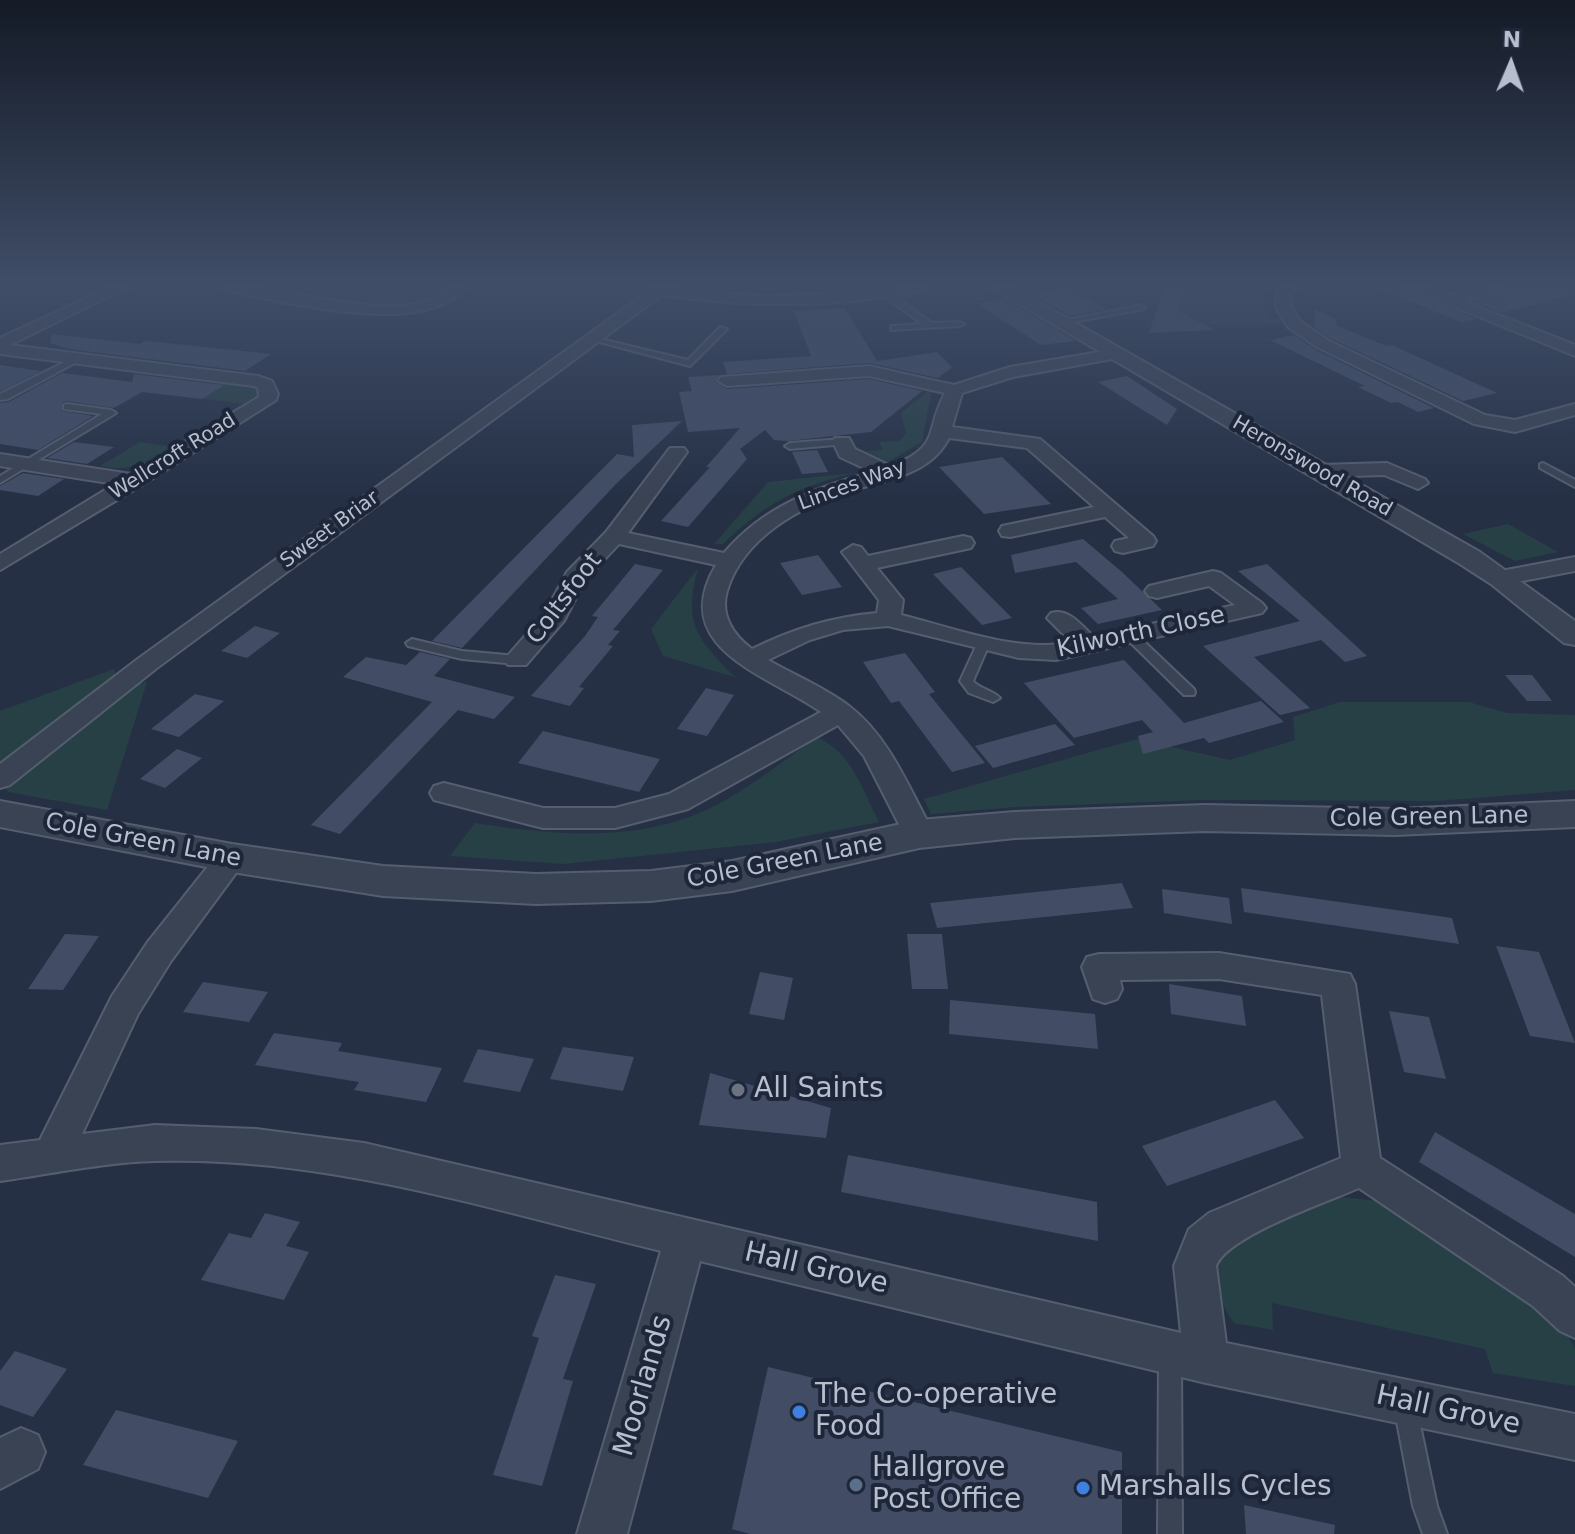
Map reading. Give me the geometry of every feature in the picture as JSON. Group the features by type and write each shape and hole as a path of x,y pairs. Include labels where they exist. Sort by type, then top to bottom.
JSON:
{"street":[{"name":"Wellcroft Road","path":"0,563 267,400 269,394 266,385 258,381 78,359"},
{"name":"Sweet Briar","path":"0,778 160,654 565,359"},
{"path":"727,381 869,371 955,390 976,380 1010,372 1090,359"},
{"name":"Heronswood Road","path":"1125,359 1501,578 1575,636"},
{"path":"1350,359 1480,420 1515,426 1575,409"},
{"path":"955,390 946,408 945,432 1033,443 1145,541"},
{"name":"Linces Way","path":"919,834 866,741 841,712 748,660 720,631 712,606 717,585 729,561 756,532 785,511 828,490 890,473 916,462 931,452 945,432"},
{"path":"842,442 847,453 890,473"},
{"name":"Coltsfoot","path":"517,660 556,616 575,577 614,537 677,452"},
{"path":"0,460 135,481"},
{"path":"1319,471 1387,469 1418,483"},
{"path":"1010,531 1114,516"},
{"path":"1123,546 1168,536"},
{"name":"Coltsfoot","path":"614,537 729,561"},
{"path":"888,619 891,600 857,558 963,543"},
{"path":"1501,578 1575,564"},
{"name":"Kilworth Close","path":"748,660 801,635 841,623 888,619 1035,654 1090,647 1254,608 1213,578 1157,591"},
{"path":"1059,618 1090,647"},
{"path":"444,793 543,818 615,818 678,802 841,712"},
{"name":"Cole Green Lane","path":"0,814 232,858 383,881 536,889 651,886 732,876 919,834 1015,825 1205,818 1395,822 1575,814"},
{"path":"53,1154 124,1006 159,952 232,858"},
{"path":"1105,989 1099,967 1219,966 1338,984 1362,1168 1548,1291 1575,1316"},
{"name":"Hall Grove","path":"0,1163 155,1143 256,1147 364,1161 1188,1356 1575,1437"},
{"path":"1188,1356 1195,1266 1204,1243 1223,1227 1362,1168"},
{"name":"Moorlands","path":"603,1534 686,1238"}],"lane":[{"path":"0,397 78,359"},
{"path":"672,359 690,363 694,359"},
{"path":"0,480 111,413 67,407"},
{"path":"790,446 842,442"},
{"path":"1543,466 1575,484"},
{"path":"1132,637 1189,692"},
{"path":"984,642 966,681 974,690 993,698"},
{"path":"412,643 462,655 517,660"},
{"path":"1170,1534 1188,1356"},
{"path":"1405,1402 1425,1506 1435,1534"}],"green space":[{"path":"224,381 260,387 261,394 243,404 198,398"},
{"path":"932,388 922,442 888,462 865,451 883,450 879,442 900,441 906,433 901,413"},
{"path":"140,442 172,447 139,465 122,468 100,466"},
{"path":"853,473 782,499 753,518 723,544 714,544 768,482"},
{"path":"1508,524 1558,552 1515,561 1463,534"},
{"path":"698,568 692,603 696,628 702,640 735,677 663,656 651,629"},
{"path":"114,669 116,677 0,769 0,711"},
{"path":"147,682 107,810 8,792 5,786 135,685"},
{"path":"1340,702 1469,702 1507,713 1575,715 1575,790 1437,801 1202,800 1016,807 931,814 924,799 1137,739 1230,760 1295,740 1293,717"},
{"path":"817,737 848,762 879,822 775,842 564,864 450,856 475,823 559,833 588,833 645,829 672,822 730,798"},
{"path":"1341,1197 1378,1201 1560,1322 1575,1349 1575,1386 1493,1373 1485,1349 1272,1303 1273,1330 1234,1323 1218,1294 1215,1274 1221,1254 1228,1244 1321,1201"}],"building":[{"path":"146,359 264,359 245,371"},
{"path":"773,359 877,361 944,359 952,367 938,378 869,363 727,374 723,362"},
{"path":"1308,359 1333,359 1434,408 1418,412 1358,387 1365,386"},
{"path":"1373,359 1422,359 1497,393 1463,401"},
{"path":"0,365 20,368 41,371 0,391"},
{"path":"62,373 132,382 134,374 224,385 202,399 142,392 114,408 66,401 62,403 62,411 93,416 38,450 0,444 0,403 9,402"},
{"path":"720,375 715,382 727,389 869,379 922,391 871,432 788,441 774,440 765,430 740,449 747,459 688,527 661,521 740,428 688,432 679,392 692,391 688,377"},
{"path":"1127,376 1177,409 1167,425 1098,382"},
{"path":"682,421 616,484 462,648 432,641 617,454 634,457 632,425"},
{"path":"74,442 114,447 87,464 47,458"},
{"path":"817,450 828,472 802,474 792,452"},
{"path":"1002,457 1051,504 984,514 939,467"},
{"path":"23,473 64,479 38,496 0,490 0,486"},
{"path":"1083,539 1162,610 1098,624 1081,608 1118,599 1076,562 1015,573 1011,555"},
{"path":"818,555 842,587 802,595 780,563"},
{"path":"635,564 663,570 613,630 620,631 608,645 613,646 579,687 584,688 570,706 531,696 585,636 598,617 592,616"},
{"path":"1267,564 1367,656 1345,662 1321,640 1254,657 1310,708 1280,715 1203,646 1300,621 1238,571"},
{"path":"961,567 1012,618 982,625 933,574"},
{"path":"255,626 280,633 247,658 221,651"},
{"path":"420,652 450,659 434,676 515,697 494,719 458,710 340,834 311,825 432,702 343,677 366,657 406,665"},
{"path":"905,653 935,692 929,694 985,763 952,772 899,701 891,703 863,662"},
{"path":"1124,660 1184,723 1261,701 1284,722 1209,743 1204,738 1143,754 1138,736 1153,732 1142,720 1074,738 1024,683"},
{"path":"1505,675 1532,675 1552,701 1527,701"},
{"path":"706,688 734,695 707,736 677,729"},
{"path":"195,694 224,701 179,737 151,729"},
{"path":"1055,724 1075,745 993,768 975,746"},
{"path":"543,731 660,759 639,792 518,763"},
{"path":"177,749 202,758 165,788 140,779"},
{"path":"1122,883 1133,908 937,928 930,903"},
{"path":"1241,888 1452,918 1459,944 1244,912"},
{"path":"1162,889 1229,898 1232,924 1164,913"},
{"path":"65,934 99,936 63,990 28,989"},
{"path":"907,934 942,934 948,989 912,989"},
{"path":"1496,946 1539,952 1575,1043 1530,1036"},
{"path":"760,972 793,978 784,1020 749,1014"},
{"path":"203,982 268,992 249,1022 183,1012"},
{"path":"1169,984 1242,996 1246,1026 1171,1014"},
{"path":"950,1000 1095,1014 1098,1049 949,1034"},
{"path":"1389,1011 1429,1017 1446,1079 1404,1072"},
{"path":"274,1033 342,1043 338,1051 442,1068 426,1102 354,1090 359,1082 255,1065"},
{"path":"563,1047 634,1057 623,1091 550,1079"},
{"path":"478,1049 534,1059 520,1092 463,1082"},
{"name":"All Saints","path":"710,1073 831,1108 826,1138 699,1125"},
{"path":"1275,1100 1304,1138 1167,1186 1142,1146"},
{"path":"1435,1132 1575,1214 1575,1257 1419,1162"},
{"path":"848,1155 1097,1202 1098,1241 841,1192"},
{"path":"265,1213 300,1222 286,1246 309,1252 284,1300 201,1280 229,1233 251,1238"},
{"path":"555,1275 596,1284 563,1379 573,1381 542,1486 493,1475 539,1338 532,1336"},
{"path":"15,1351 67,1369 33,1417 0,1405 0,1371"},
{"path":"768,1367 1122,1452 1122,1534 750,1534 732,1529"},
{"path":"116,1410 238,1441 208,1498 83,1465"},
{"path":"1244,1505 1335,1525 1334,1534 1246,1534"}],"place":[{"name":"All Saints","path":"738,1090"},
{"name":"The Co-operative Food","path":"799,1412"},
{"name":"Hallgrove Post Office","path":"856,1485"},
{"name":"Marshalls Cycles","path":"1083,1488"}]}
